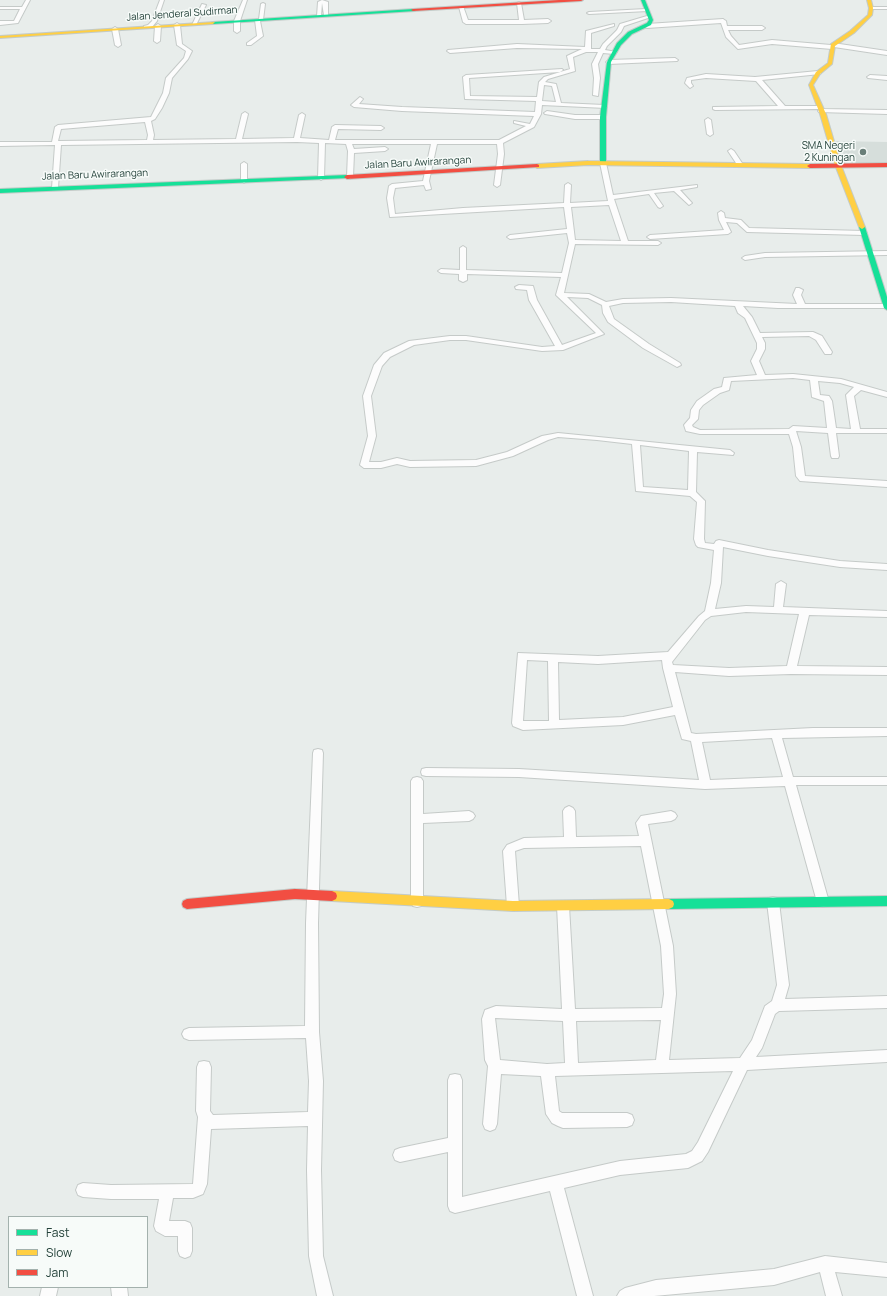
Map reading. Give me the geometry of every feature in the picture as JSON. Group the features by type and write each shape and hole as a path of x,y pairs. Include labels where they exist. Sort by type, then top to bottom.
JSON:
{"street":[{"path":"0,8 6,0"},
{"path":"0,24 16,22 28,0"},
{"path":"146,27 150,26 154,21 162,0"},
{"path":"236,31 237,21 245,0"},
{"name":"Jalan Jenderal Sudirman","path":"0,37 323,15 582,0"},
{"path":"643,0 648,18"},
{"path":"519,3 522,22"},
{"path":"249,44 260,36 259,20 263,4"},
{"path":"563,295 589,296 605,304 623,301 671,300 802,306 886,304 864,233 838,165 811,85 818,73 830,64 832,46 852,32 870,15 870,4 887,8"},
{"path":"194,24 204,5"},
{"path":"462,7 466,22 548,21"},
{"path":"0,8 23,8"},
{"path":"617,11 623,18"},
{"path":"589,13 617,11 648,18 723,21 728,37 738,47 772,42 832,46 887,53"},
{"path":"648,18 624,32 608,52 595,64 603,69 675,60"},
{"path":"529,22 530,28"},
{"path":"55,188 57,127 148,120 153,118 166,93 170,78 189,52 180,45 177,25"},
{"path":"587,49 588,32 612,25"},
{"path":"157,41 158,26"},
{"path":"725,28 762,28"},
{"path":"116,29 118,46"},
{"path":"450,52 517,46 587,49 608,52"},
{"path":"574,69 570,56 587,49"},
{"path":"608,52 603,69 601,89 603,163 625,243"},
{"path":"0,144 239,140 297,140 332,142 500,142 532,126 538,114 541,83 546,78 574,69"},
{"path":"574,69 466,77 467,98 540,101 601,107"},
{"path":"874,69 878,78"},
{"path":"690,86 688,83 689,79 706,76 758,79 818,73"},
{"path":"870,77 887,78"},
{"path":"758,79 783,107"},
{"path":"541,83 554,85 560,104 558,115"},
{"path":"360,99 354,105 402,109 538,114"},
{"path":"715,108 783,107 887,112"},
{"path":"547,113 601,117"},
{"path":"239,140 245,114"},
{"path":"297,140 302,115"},
{"path":"148,120 151,135 149,142"},
{"path":"708,120 710,134"},
{"path":"516,122 532,126"},
{"path":"332,142 335,127 381,128"},
{"path":"321,178 322,141"},
{"path":"349,142 351,151 350,177"},
{"path":"434,142 428,186 392,186 390,198 392,216 463,210 567,206 695,186"},
{"path":"497,185 500,142"},
{"path":"351,151 385,150"},
{"path":"732,151 740,166"},
{"name":"Jalan Baru Awirarangan","path":"0,191 350,177 588,163 740,166 887,165"},
{"path":"244,164 244,181"},
{"path":"568,185 567,206 569,231 572,243 569,260 564,275 563,295 600,334 560,348 542,349 466,338 450,338 412,343 387,355 378,365 367,396 372,436 364,465 381,465 397,461 410,464 459,464 488,461 526,448 545,438 558,435 730,454"},
{"path":"677,190 688,203"},
{"path":"651,193 660,206"},
{"path":"650,236 728,232 722,220 721,213"},
{"path":"722,220 739,221 747,230 864,233"},
{"path":"510,237 569,231"},
{"path":"575,242 658,243"},
{"path":"463,248 463,276"},
{"path":"745,258 765,255 887,253"},
{"path":"441,271 463,276 564,275"},
{"path":"519,287 530,288 533,300 560,348"},
{"path":"800,290 797,295 802,306"},
{"path":"605,304 607,313 611,320 646,346 677,365"},
{"path":"738,304 741,311 748,317 761,343 762,349 755,361 761,376"},
{"path":"757,335 810,334 819,338 828,352"},
{"path":"887,395 841,381 814,378 793,376 761,376 728,379 726,388 717,391 700,403 695,410 694,419 688,425 689,429 700,432 792,431 793,428 856,432 887,431"},
{"path":"814,378 816,397 826,398 828,401 835,456"},
{"path":"856,432 850,395 859,387"},
{"path":"792,431 797,447 800,476 803,479 887,484"},
{"path":"636,443 639,489 692,493 701,501 699,539 701,545 717,548"},
{"path":"692,493 693,449"},
{"path":"710,613 716,583 717,548 719,543 768,554 840,564 887,567"},
{"path":"778,610 781,584"},
{"path":"887,614 746,609 710,613 698,622 667,661 686,736 696,738 813,732 887,732"},
{"path":"791,670 805,610"},
{"path":"670,656 598,660 521,657 521,686 516,723 523,726 623,721 680,710"},
{"path":"553,658 554,724"},
{"path":"668,668 729,672 791,670 887,671"},
{"path":"776,734 823,902"},
{"path":"696,738 705,785"},
{"path":"318,753 312,894 312,1032 316,1081 314,1119 316,1256 325,1296"},
{"path":"426,772 519,773 705,785 790,781 887,781"},
{"path":"417,780 417,902"},
{"path":"569,811 570,842"},
{"path":"418,819 469,816"},
{"path":"662,1067 670,994 667,946 645,841 643,821 670,816"},
{"path":"513,906 509,852 511,848 524,843 645,841"},
{"path":"187,904 295,894 417,902 513,906 887,901"},
{"path":"772,902 783,985 777,1005"},
{"path":"563,906 572,1068"},
{"path":"455,1080 455,1206 620,1168 688,1161 697,1156 743,1064 758,1044 770,1010 777,1005 887,1002"},
{"path":"490,1124 495,1066 492,1060 490,1047 488,1019 490,1014 496,1012 570,1015 669,1014"},
{"path":"189,1034 312,1032"},
{"path":"495,1066 500,1068 547,1070 572,1068 743,1064 887,1056"},
{"path":"83,1190 111,1192 193,1191 198,1189 200,1184 205,1117 203,1111 204,1067"},
{"path":"547,1070 553,1114 557,1118 562,1121 627,1120"},
{"path":"205,1117 210,1122 314,1119"},
{"path":"400,1155 455,1143"},
{"path":"555,1183 585,1296"},
{"path":"167,1191 161,1226 165,1229 185,1228 186,1251"},
{"path":"626,1296 656,1288 774,1277 825,1263 887,1270"},
{"path":"825,1263 834,1296"}],"shaded area":[{"name":"SMA Negeri 2 Kuningan","path":"834,141 887,142 887,163 844,163"}],"traffic: fast":[{"path":"603,163 603,117 609,62 619,44 630,33 649,24 651,20 643,0"},
{"path":"213,23 413,10"},
{"path":"0,191 347,177"},
{"path":"862,227 887,308"},
{"path":"669,904 887,901"}],"traffic: slow":[{"path":"862,227 838,165 823,114 811,85 818,73 830,64 833,45 852,32 870,15 871,8 869,0"},
{"path":"0,37 213,23"},
{"path":"537,166 588,163 810,166"},
{"path":"332,896 513,906 669,904"}],"traffic: jam":[{"path":"413,10 581,0"},
{"path":"810,166 887,165"},
{"path":"347,177 537,166"},
{"path":"187,904 295,894 332,896"}],"place":[{"name":"SMA Negeri 2 Kuningan","path":"863,152"}]}
